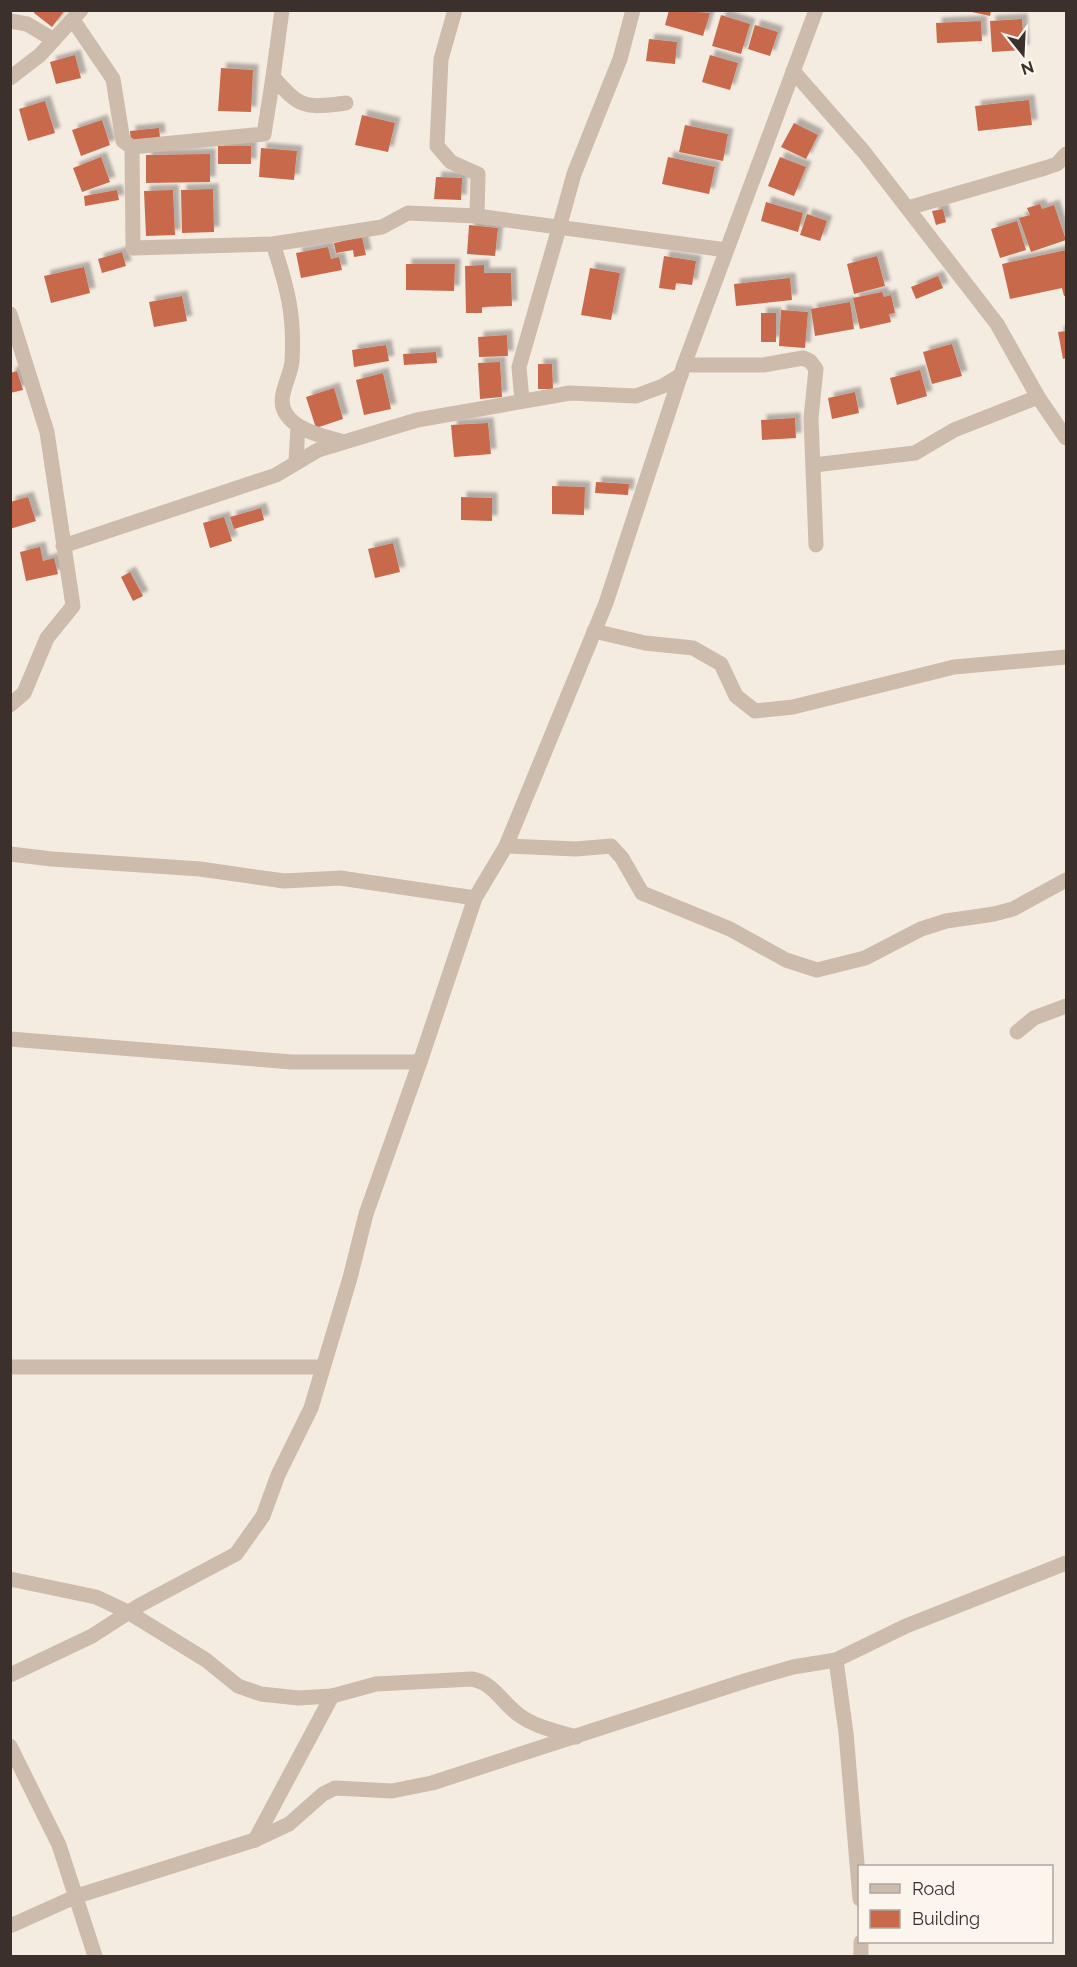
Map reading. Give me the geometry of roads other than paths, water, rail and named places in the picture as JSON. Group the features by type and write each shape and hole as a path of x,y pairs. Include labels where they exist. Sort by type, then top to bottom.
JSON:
{"street":[{"path":"10,78 40,55 77,15 113,79 123,141 132,147 264,134 282,10"},
{"path":"455,10 441,59 437,146 451,162 478,174 477,216"},
{"path":"522,401 519,367 574,174 620,59 633,10"},
{"path":"10,1675 92,1636 128,1612 236,1554 263,1516 278,1475 311,1408 350,1278 366,1214 475,898 506,846 606,603 682,370 816,10"},
{"path":"10,21 27,24 54,40"},
{"path":"794,71 864,152 997,324 1038,398 1066,438"},
{"path":"273,77 297,102 314,107 346,103"},
{"path":"132,147 133,248 273,244 382,227 408,213 477,216 726,250"},
{"path":"908,208 1058,164 1066,154"},
{"path":"273,244 291,300 292,363 282,404 287,415 298,426 344,442"},
{"path":"10,314 47,432 73,606 47,638 24,693 10,705"},
{"path":"63,546 276,475 318,450 417,420 570,393 636,396 663,386 682,370 763,365 803,358 810,361 816,369 811,418 816,545"},
{"path":"814,465 915,453 954,430 1038,398"},
{"path":"296,462 298,426"},
{"path":"594,631 645,643 693,648 721,664 736,696 755,711 793,707 954,667 1066,657"},
{"path":"506,846 576,849 612,846 622,858 642,893 730,929 786,960 818,970 865,958 921,929 946,921 1013,909 1066,880"},
{"path":"10,854 200,869 284,881 340,878 475,898"},
{"path":"1017,1032 1034,1018 1066,1006"},
{"path":"10,1039 292,1062 420,1062"},
{"path":"10,1367 323,1367"},
{"path":"10,1926 77,1896 255,1840 289,1824 323,1794 335,1788 392,1791 432,1783 748,1680 793,1667 836,1660 906,1626 1066,1563"},
{"path":"10,1579 96,1598 128,1612 206,1660 238,1686 261,1694 298,1698 332,1696 376,1684 472,1679 484,1681 520,1716 576,1737"},
{"path":"836,1660 846,1733 858,1875"},
{"path":"255,1840 332,1696"},
{"path":"10,1746 59,1845 95,1956"}]}
